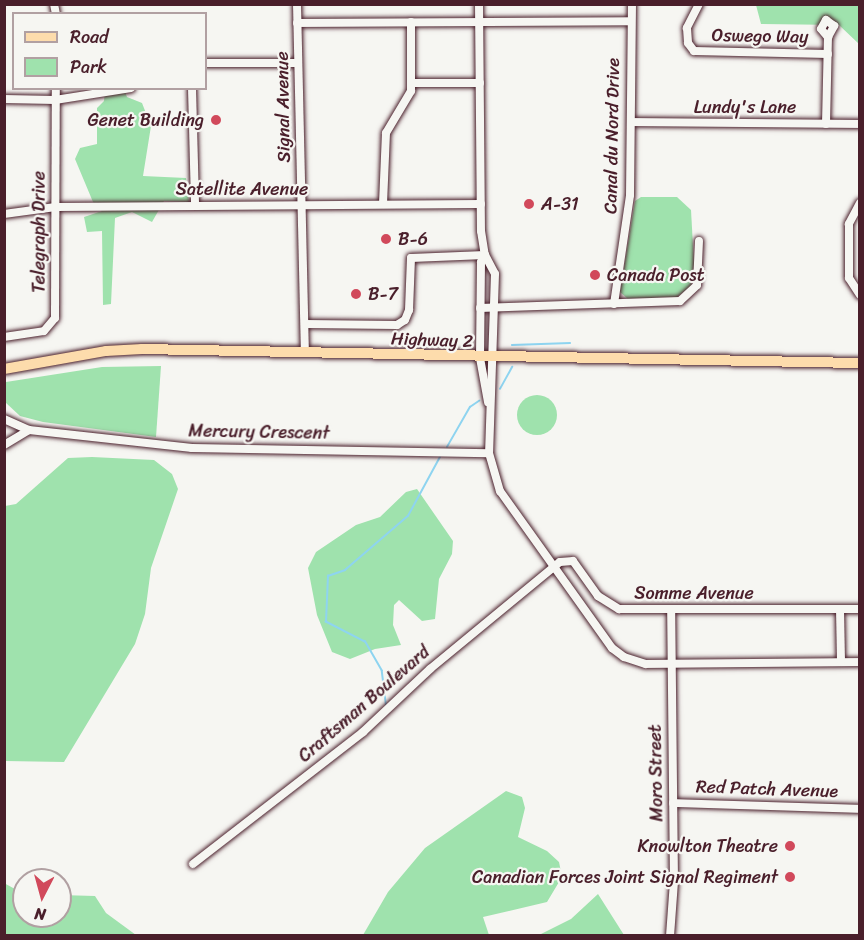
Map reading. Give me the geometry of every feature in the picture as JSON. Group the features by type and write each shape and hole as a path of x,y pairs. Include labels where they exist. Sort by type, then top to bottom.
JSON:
{"main road":[{"name":"Highway 2","path":"4,369 124,350 860,363"}],"street":[{"name":"Signal Avenue","path":"297,4 305,353"},
{"path":"479,4 481,204 485,255 495,274 494,358 489,403 489,453 500,491 553,567 618,653 638,662 860,662"},
{"name":"Canal du Nord Drive","path":"614,304 630,195 632,4"},
{"name":"Oswego Way","path":"699,4 687,28 691,49 828,54"},
{"path":"297,23 631,21"},
{"path":"383,204 386,133 410,95 412,83 411,22"},
{"path":"826,124 828,37"},
{"path":"207,63 298,63"},
{"path":"412,83 480,83"},
{"name":"Telegraph Drive","path":"4,337 31,335 46,329 54,321 56,90"},
{"path":"4,99 55,100 118,90"},
{"path":"192,90 195,206"},
{"name":"Lundy's Lane","path":"631,123 860,124"},
{"path":"860,203 849,224 849,278 860,295"},
{"name":"Satellite Avenue","path":"4,214 56,207 481,204"},
{"path":"480,308 614,304 685,299 697,285 699,241"},
{"path":"485,255 481,261 480,358 489,403"},
{"path":"305,324 397,325 405,320 409,310 411,258 485,255"},
{"name":"Mercury Crescent","path":"4,419 29,430 192,448 489,453"},
{"path":"4,445 29,430"},
{"name":"Somme Avenue","path":"553,567 573,561 598,596 612,606 671,610 860,609"},
{"name":"Craftsman Boulevard","path":"193,864 363,732 430,669 553,567"},
{"path":"840,609 841,662"},
{"name":"Moro Street","path":"670,936 673,803 671,610"},
{"name":"Red Patch Avenue","path":"673,803 860,809"}],"green space":[{"path":"756,5 859,5 859,44 839,25 761,24"},
{"path":"105,90 124,90 127,97 142,103 151,126 143,176 186,178 189,202 164,201 152,222 132,212 115,218 111,304 103,305 102,231 87,232 84,217 102,211 93,202 75,159 80,148 97,144 97,108 104,101"},
{"path":"641,197 677,197 691,210 694,264 691,286 677,297 628,299 620,292 635,201"},
{"path":"161,366 156,437 43,422 20,416 5,402 6,382 102,367"},
{"path":"537,395 551,401 557,415 551,429 537,435 523,429 517,415 523,401"},
{"path":"68,458 154,460 172,474 178,489 151,568 145,614 135,644 64,762 5,761 5,506 16,504"},
{"path":"417,489 453,541 452,554 439,579 435,619 422,621 399,600 394,605 393,625 401,645 375,649 350,659 332,652 317,615 308,568 316,552 356,525 380,517 406,492"},
{"path":"506,791 522,797 525,808 518,837 547,851 559,862 562,877 547,902 483,917 489,935 363,935 388,892 425,848"},
{"path":"4,883 12,887 12,928 72,928 72,895 95,896 106,913 136,935 5,935"},
{"path":"598,894 624,935 539,935 571,919"}],"waterway":[{"path":"512,345 570,343"},
{"path":"500,389 512,367"},
{"path":"447,447 470,407 479,401"},
{"path":"386,706 382,671 365,642 326,622 328,576 345,570 408,516 440,457"}],"place":[{"name":"Genet Building","path":"216,120"},
{"name":"A-31","path":"529,204"},
{"name":"B-6","path":"386,239"},
{"name":"Canada Post","path":"595,275"},
{"name":"B-7","path":"356,294"},
{"name":"Knowlton Theatre","path":"790,846"},
{"name":"Canadian Forces Joint Signal Regiment","path":"790,877"}]}
